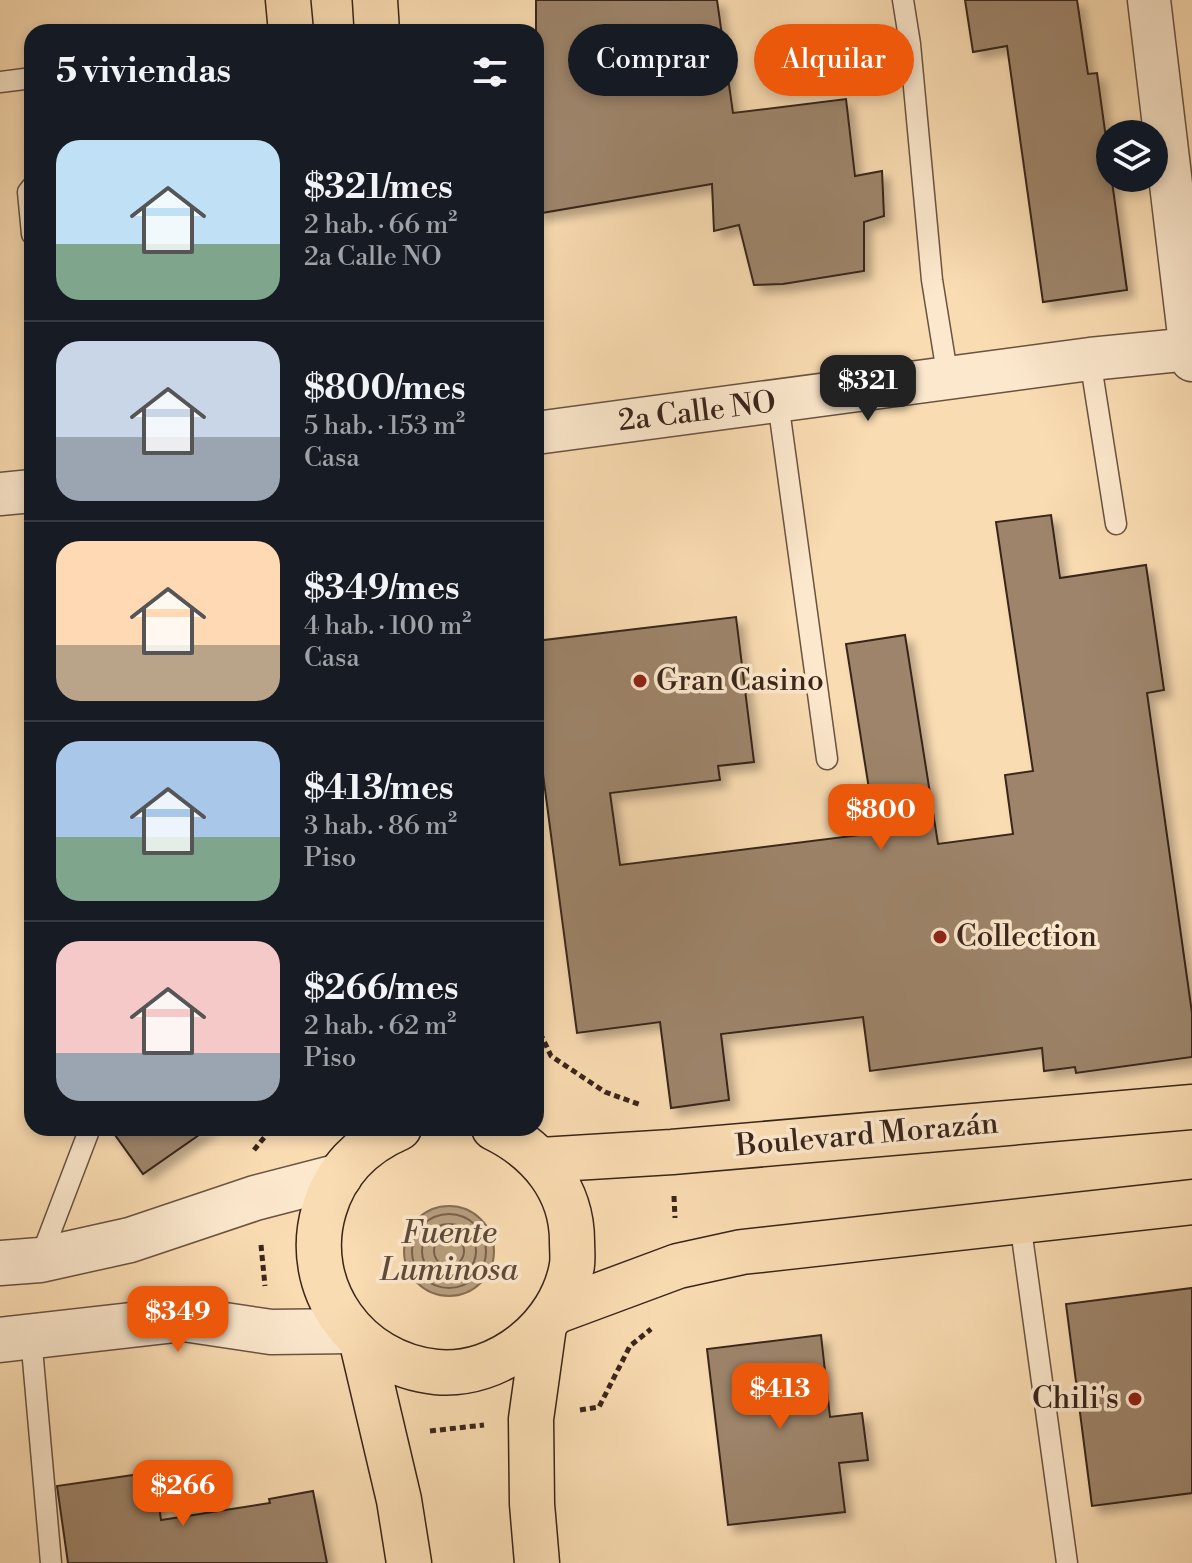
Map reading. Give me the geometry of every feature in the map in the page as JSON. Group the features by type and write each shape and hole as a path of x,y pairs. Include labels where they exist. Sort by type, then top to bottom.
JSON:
{"main road":[{"path":"288,0 290,24"},
{"path":"375,0 376,24"},
{"name":"Boulevard Morazán","path":"517,1139 687,1151 1192,1107"},
{"path":"379,1136 349,1155 330,1190 319,1225 318,1261 328,1296 343,1322 357,1337 397,1363 437,1372 477,1368 514,1353 549,1319 563,1297 572,1265 572,1224 559,1186 517,1139"},
{"path":"549,1319 678,1266 742,1252 1192,1202"},
{"path":"537,1563 532,1504 531,1419 549,1319"},
{"path":"357,1337 396,1487 409,1563"}],"street":[{"path":"1149,0 1192,352"},
{"name":"2a Calle NO","path":"544,432 1090,359 1192,352"},
{"path":"0,494 24,492"},
{"path":"20,1261 130,1240 255,1198 349,1155"},
{"path":"16,1339 184,1319 271,1332 357,1337"}],"lane":[{"path":"903,0 910,44 932,280 948,379"},
{"path":"0,82 24,79"},
{"path":"1090,359 1116,524"},
{"path":"778,402 827,759"},
{"path":"20,1261 86,1136"},
{"path":"1020,1222 1067,1563"},
{"path":"16,1339 51,1563"}],"water":[{"name":"Fuente Luminosa","path":"440,1206 458,1206 474,1213 487,1226 494,1242 494,1260 487,1276 474,1289 458,1296 440,1296 424,1289 411,1276 404,1260 404,1242 411,1226 424,1213"}],"building":[{"path":"536,0 717,0 720,24 568,24 568,96 731,96 733,113 846,99 855,176 882,171 884,216 864,222 864,271 783,284 754,285 739,225 714,231 712,184 544,213 544,24 536,24"},
{"path":"965,0 1077,0 1088,74 1097,73 1103,120 1096,120 1096,192 1113,192 1127,290 1043,302 1007,46 973,52"},
{"path":"1051,515 1060,578 1146,565 1164,690 1147,693 1192,1013 1192,1057 1076,1073 1075,1067 1044,1071 1042,1048 870,1071 863,1017 721,1034 729,1100 671,1108 660,1022 577,1033 544,782 544,640 736,617 754,762 718,766 720,780 610,793 620,865 876,833 846,644 905,635 938,844 1013,834 1005,775 1033,771 996,522"},
{"path":"116,1136 198,1136 143,1174"},
{"name":"Chili's","path":"1192,1288 1192,1493 1092,1506 1066,1304"},
{"path":"821,1335 830,1417 862,1413 868,1460 839,1463 845,1512 728,1525 707,1349"},
{"path":"154,1472 161,1520 270,1503 269,1499 313,1491 327,1563 68,1563 57,1486"}],"place":[{"name":"Gran Casino","path":"640,681"},
{"name":"Collection","path":"940,937"},
{"name":"Chili's","path":"1135,1399"}]}
